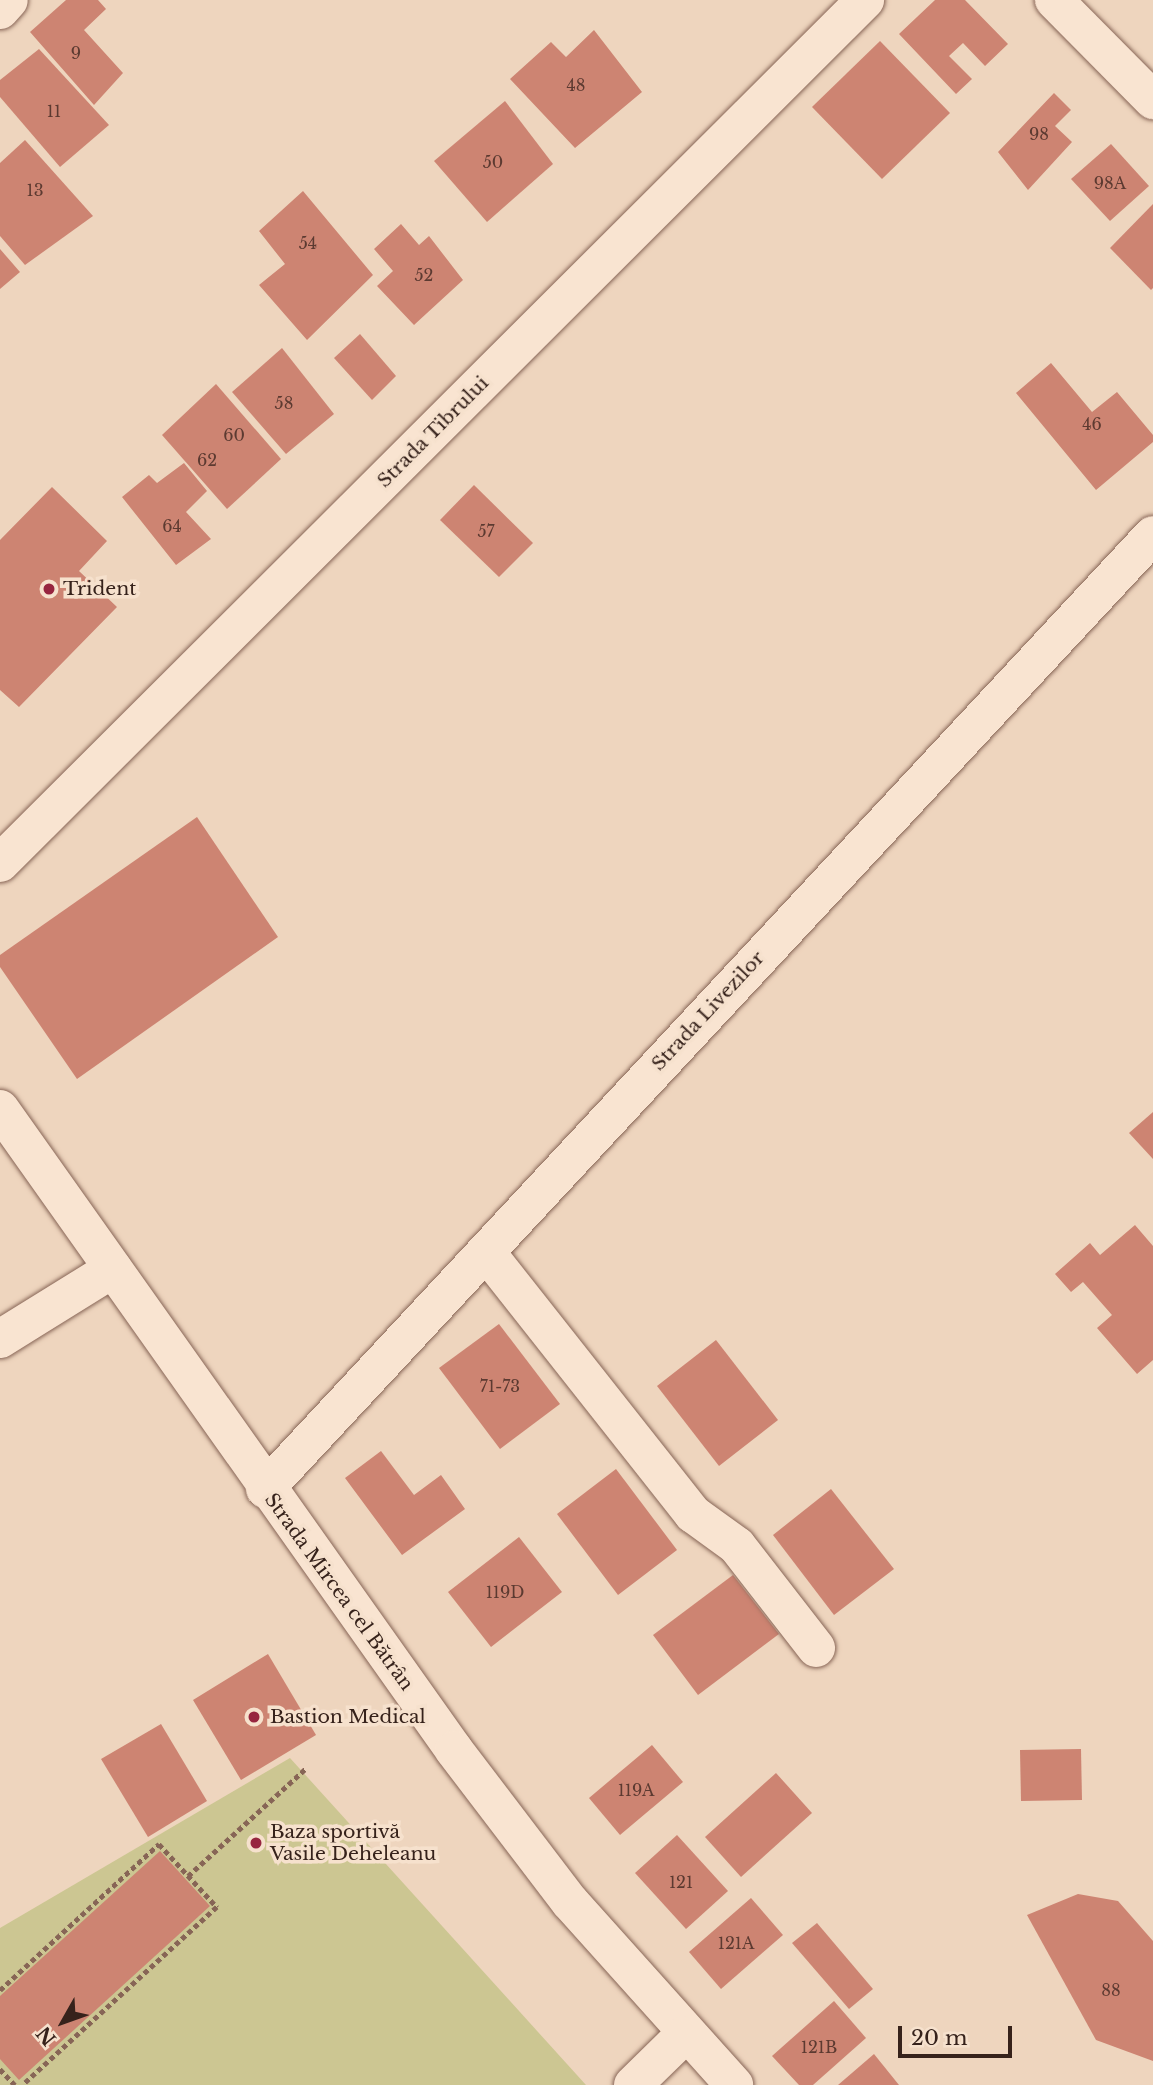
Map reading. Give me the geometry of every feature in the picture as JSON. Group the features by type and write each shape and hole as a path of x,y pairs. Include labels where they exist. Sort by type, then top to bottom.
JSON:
{"street":[{"path":"0,10 9,0"},
{"name":"Strada Tibrului","path":"0,863 865,0"},
{"path":"1054,0 1153,100"},
{"name":"Strada Livezilor","path":"265,1489 1153,535"},
{"name":"Strada Mircea cel Bătrân","path":"0,1109 265,1489 569,1902 684,2035 734,2085"},
{"path":"486,1252 693,1514 737,1546 816,1648"},
{"path":"0,1339 113,1269"},
{"path":"633,2085 684,2035"}],"path":[{"path":"188,1876 305,1769"},
{"path":"0,1990 159,1844 217,1907 23,2085"},
{"path":"0,2069 15,2085"}],"shaded area":[{"name":"Baza sportivă Vasile Deheleanu","path":"290,1758 586,2085 0,2085 0,1928"}],"building":[{"path":"66,0 98,0 106,9 84,30 123,73 94,105 30,32"},
{"path":"935,0 965,0 1008,44 985,66 963,43 949,56 972,79 956,94 899,34"},
{"path":"594,30 642,92 575,148 510,79 551,42 566,57"},
{"path":"880,41 950,113 882,179 812,107"},
{"path":"39,49 109,125 60,167 0,97 0,80"},
{"path":"1054,93 1071,110 1055,126 1072,142 1028,190 998,152"},
{"path":"505,101 553,164 487,222 434,161"},
{"path":"25,140 93,216 25,265 0,236 0,163"},
{"path":"1111,144 1149,186 1110,221 1071,179"},
{"path":"303,191 373,275 307,340 259,285 285,264 259,231"},
{"path":"1153,204 1153,288 1151,290 1110,248"},
{"path":"401,224 419,245 429,236 463,280 414,325 377,286 393,271 374,249"},
{"path":"0,249 20,272 0,289"},
{"path":"360,334 396,376 372,400 334,358"},
{"path":"282,348 334,414 286,454 232,392"},
{"path":"1051,363 1092,412 1117,392 1153,435 1153,442 1096,490 1016,393"},
{"path":"216,384 281,459 227,509 162,435"},
{"path":"184,463 207,491 186,512 211,539 176,565 122,497 149,475 157,483"},
{"path":"474,485 533,543 499,577 440,520"},
{"name":"Trident","path":"52,487 107,541 79,571 117,607 19,707 0,690 0,540"},
{"path":"197,817 278,937 77,1079 0,967 0,955"},
{"path":"1153,1112 1153,1159 1129,1133"},
{"path":"1135,1225 1153,1246 1153,1360 1137,1374 1097,1328 1112,1315 1083,1282 1071,1292 1055,1274 1090,1243 1100,1255"},
{"path":"499,1324 560,1404 500,1449 439,1368"},
{"path":"716,1340 778,1420 719,1466 657,1386"},
{"path":"381,1451 414,1495 441,1475 465,1509 402,1555 345,1478"},
{"path":"616,1469 677,1550 618,1595 557,1514"},
{"path":"831,1489 894,1569 834,1615 773,1535"},
{"path":"519,1537 562,1592 491,1647 448,1592"},
{"path":"733,1575 779,1634 698,1695 653,1635"},
{"name":"Bastion Medical","path":"268,1654 316,1735 241,1780 193,1700"},
{"path":"161,1724 207,1801 148,1837 101,1759"},
{"path":"652,1745 683,1782 620,1835 589,1798"},
{"path":"1081,1749 1082,1800 1021,1801 1020,1750"},
{"path":"776,1773 812,1813 741,1877 705,1837"},
{"path":"677,1835 728,1891 686,1929 635,1873"},
{"path":"160,1851 210,1906 19,2080 0,2059 0,1996"},
{"path":"1078,1894 1118,1901 1153,1941 1153,2061 1096,2040 1027,1915"},
{"path":"751,1898 783,1935 721,1989 689,1952"},
{"path":"817,1923 873,1989 849,2009 792,1943"},
{"path":"834,2001 866,2038 813,2085 799,2085 772,2056"},
{"path":"874,2054 899,2085 838,2085"}],"place":[{"name":"Trident","path":"49,589"},
{"name":"Bastion Medical","path":"254,1717"},
{"name":"Baza sportivă Vasile Deheleanu","path":"256,1843"}]}
